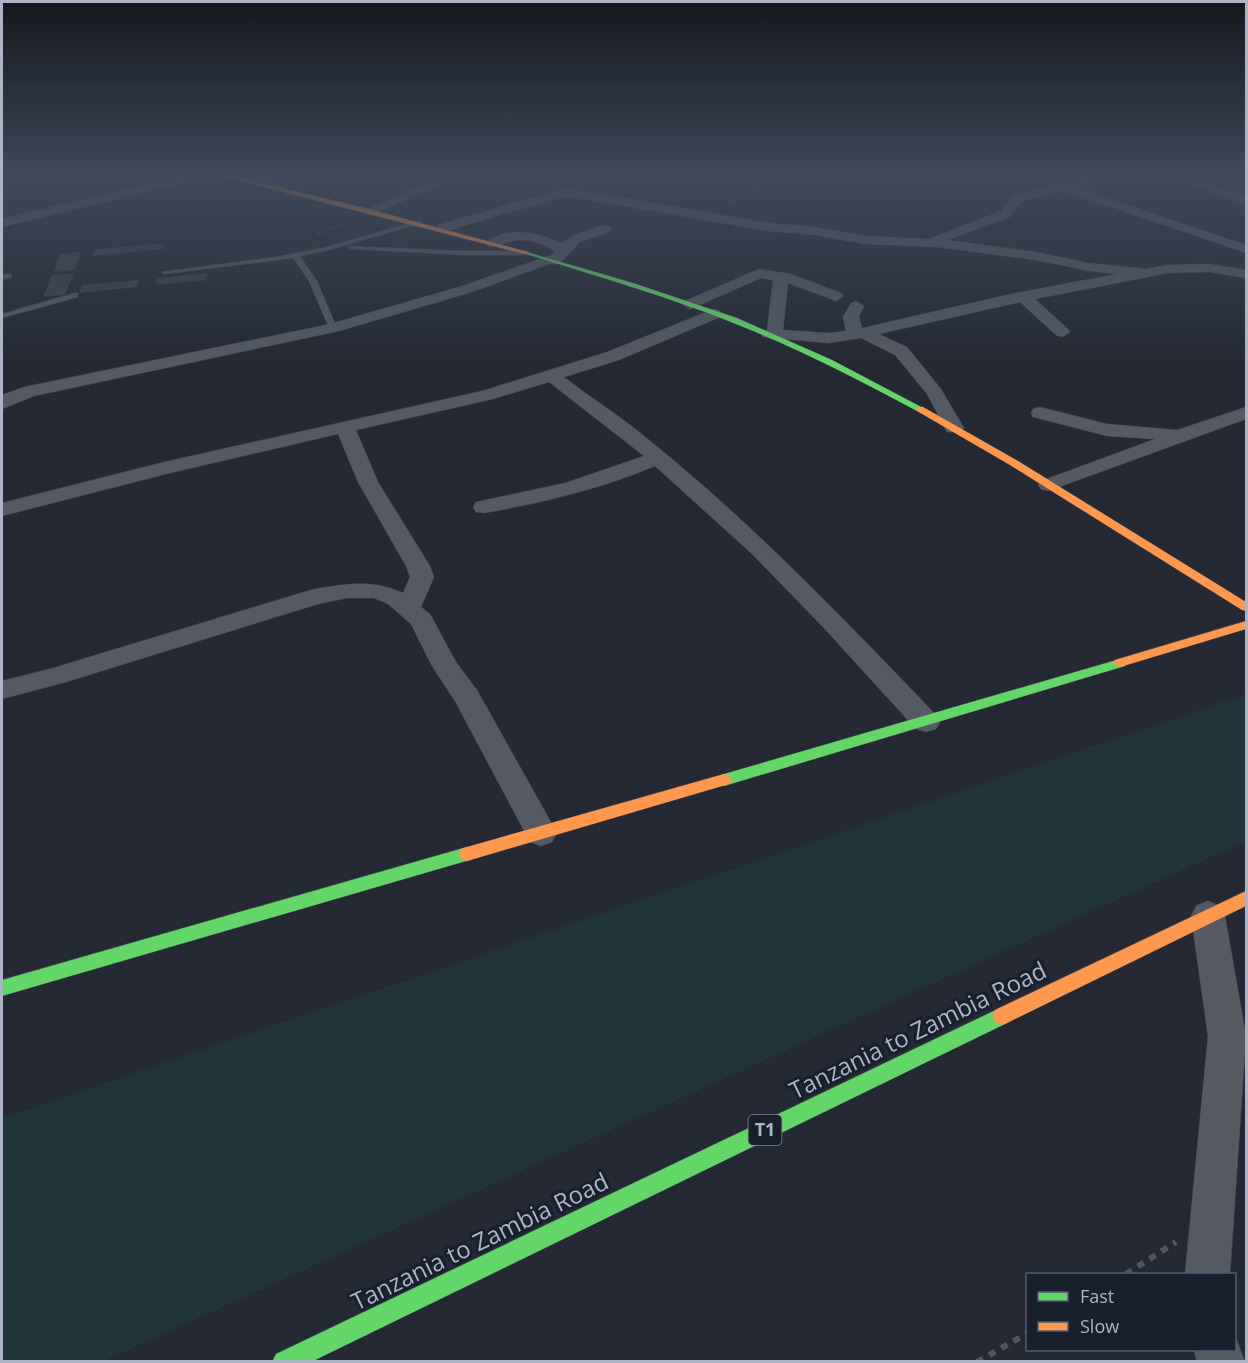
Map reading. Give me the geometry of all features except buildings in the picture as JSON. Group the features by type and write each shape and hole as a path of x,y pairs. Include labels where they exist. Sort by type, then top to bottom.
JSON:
{"main road":[{"path":"472,237 690,304 773,335 864,379 954,428 1246,607"},
{"path":"2,988 926,722 1246,626"},
{"name":"Tanzania to Zambia Road","path":"284,1362 1246,898"}],"street":[{"path":"493,243 510,237"},
{"path":"534,237 562,249"},
{"path":"2,404 11,397 25,393 333,328 467,289 551,260 574,239 582,237"},
{"path":"847,237 866,240 932,243 1036,256 1089,267 1148,272 1154,266 1185,258 1246,254"},
{"path":"932,243 945,237"},
{"path":"1212,237 1246,249"},
{"path":"1202,248 1219,239"},
{"path":"1185,258 1209,268"},
{"path":"779,275 781,280 773,335 828,338 854,335 1148,272 1191,267 1246,274"},
{"path":"690,304 753,275 779,275 836,296"},
{"path":"1024,297 1062,332"},
{"path":"854,335 851,317 856,306"},
{"path":"2,509 164,468 449,405 613,356 714,314"},
{"path":"817,357 824,347 854,335 901,351 935,393 954,428"},
{"path":"550,374 657,458 759,548 832,621 926,722"},
{"path":"2,396 25,393"},
{"path":"1040,412 1107,430 1180,434"},
{"path":"1048,485 1102,467 1180,434 1246,413"},
{"path":"346,428 352,450 371,489 418,566 422,577 408,608"},
{"path":"484,507 588,485 657,458"},
{"path":"2,690 57,676 314,597 347,591 378,591 397,598 421,620 445,666 468,697 541,833"},
{"path":"1208,916 1227,1036 1208,1273"}],"lane":[{"path":"165,272 229,266 295,255 369,237"},
{"path":"336,246 465,253 528,253"},
{"path":"295,255 313,281 333,328"},
{"path":"2,316 75,295"},
{"path":"2,308 40,305"}],"path":[{"path":"309,252 309,243 316,237"},
{"path":"1129,1273 1212,1218"},
{"path":"976,1362 1026,1334"}],"green space":[{"path":"1246,694 1246,841 104,1361 2,1361 2,1118"}],"traffic: fast":[{"path":"525,252 734,320 828,362 920,409"},
{"path":"724,780 1120,663"},
{"path":"2,988 467,854"},
{"path":"284,1362 1002,1016"}],"traffic: slow":[{"path":"467,237 525,252"},
{"path":"920,409 1014,463 1246,607"},
{"path":"1120,663 1246,625"},
{"path":"467,854 724,780"},
{"path":"1002,1016 1246,898"}]}
